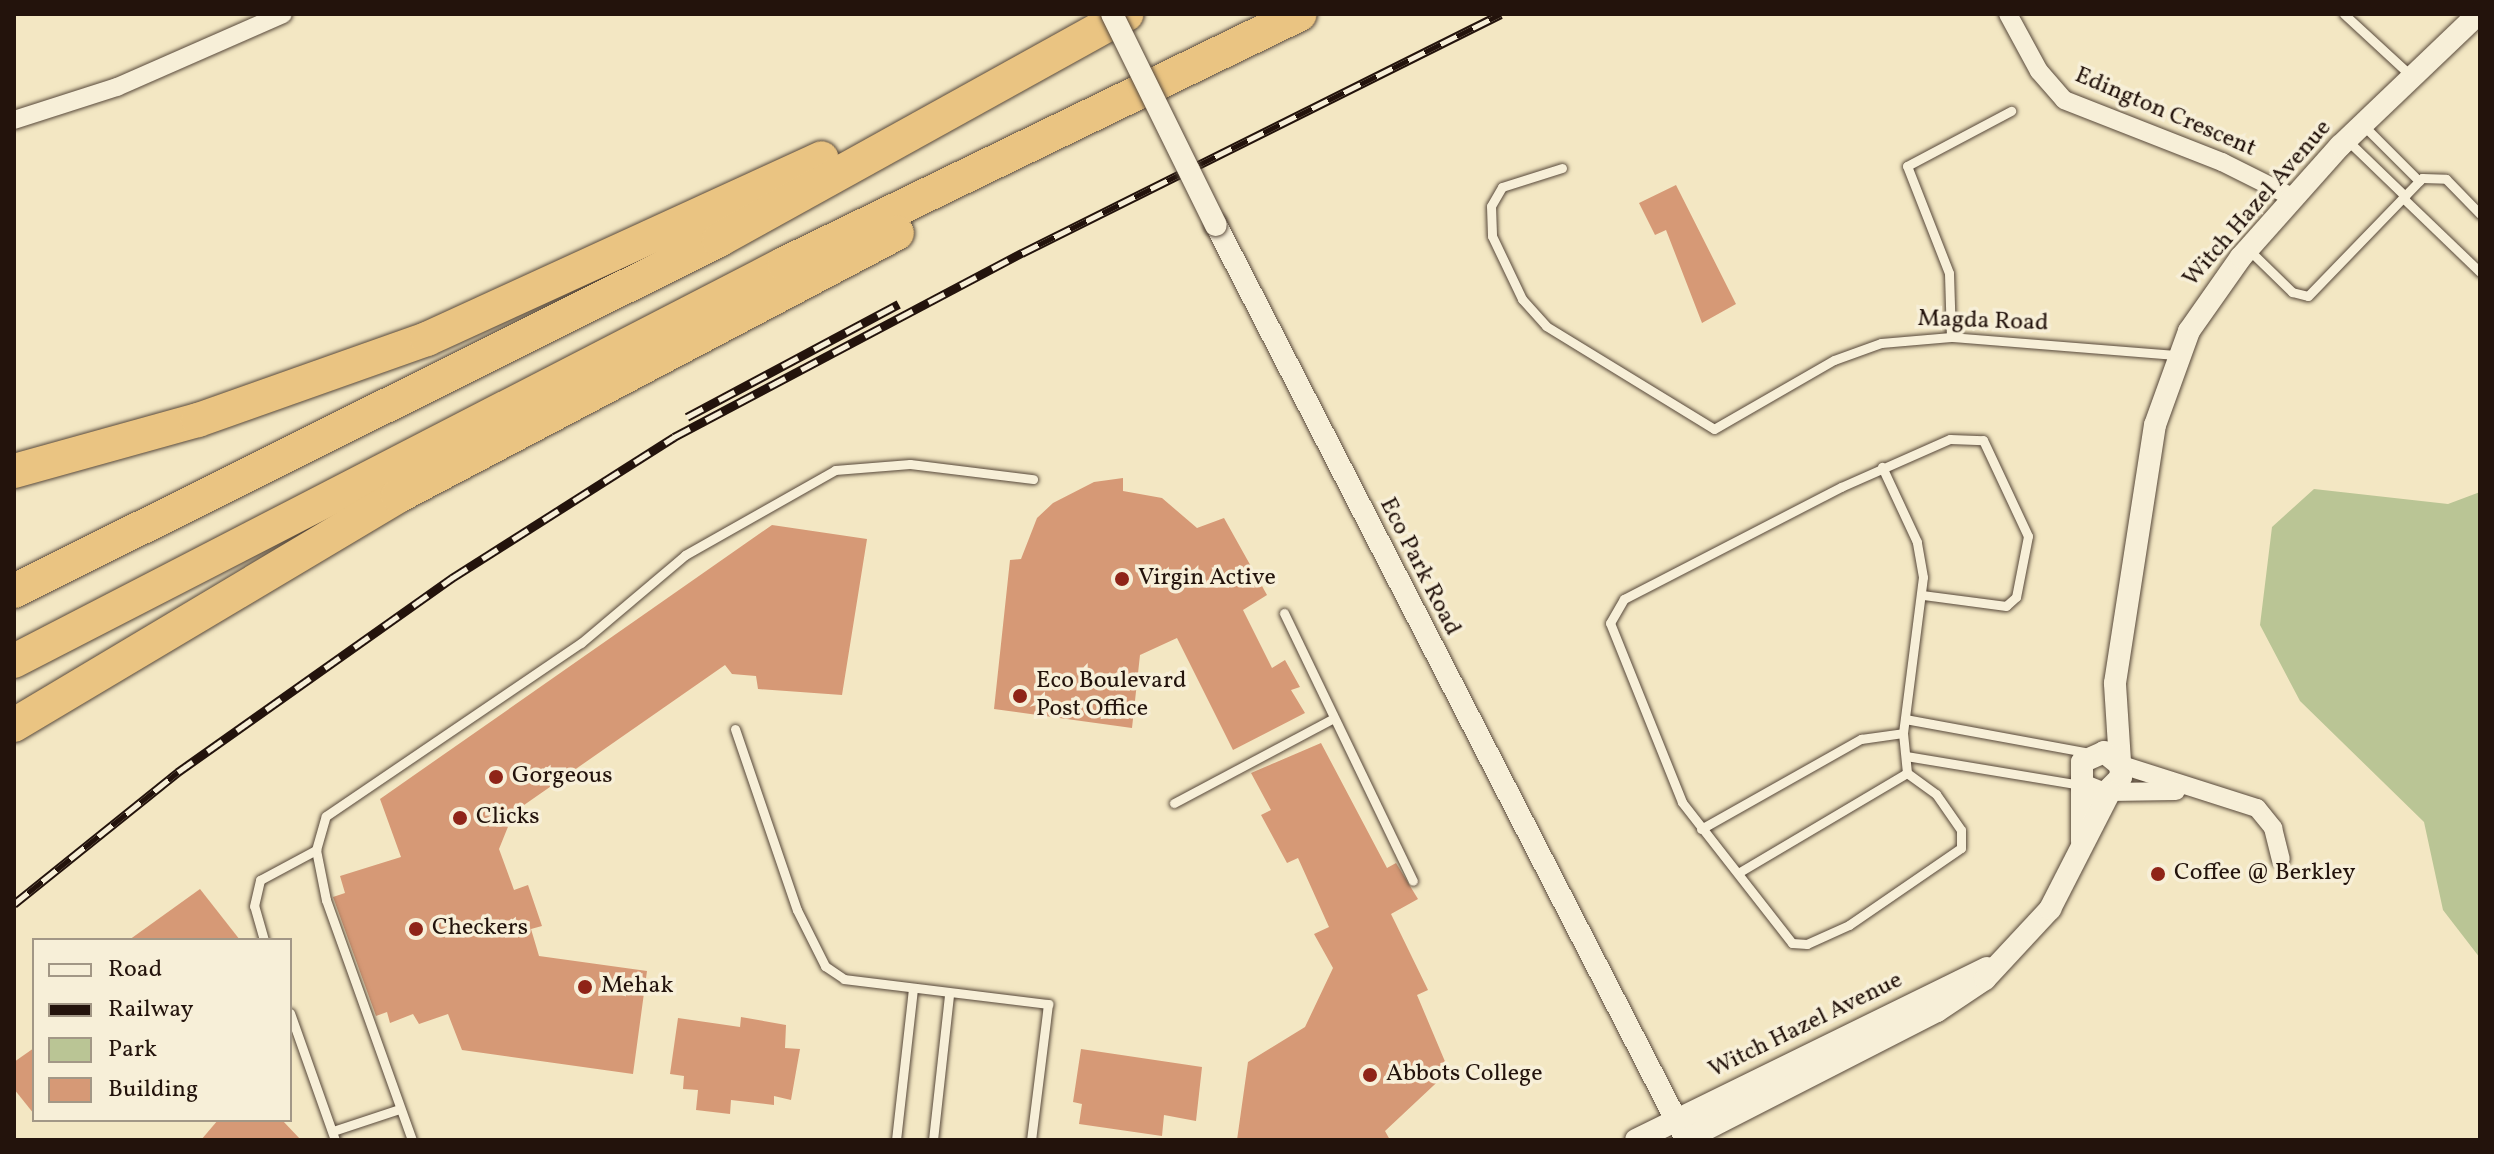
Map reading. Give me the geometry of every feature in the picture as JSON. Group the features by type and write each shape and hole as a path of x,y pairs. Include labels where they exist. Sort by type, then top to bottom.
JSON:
{"highway":[{"path":"14,591 719,240 953,107 1127,14"},
{"path":"14,661 784,264 1300,14"},
{"path":"14,725 398,496 825,273 1230,49"},
{"path":"14,471 198,420 454,328 887,128 953,107"},
{"path":"14,454 198,420"}],"street":[{"path":"14,120 117,87 283,14"},
{"name":"Eco Park Road","path":"1112,14 1216,225 1682,1133"},
{"name":"Edington Crescent","path":"2008,14 2039,71 2064,100 2231,165 2294,198"},
{"name":"Witch Hazel Avenue","path":"2092,754 2115,683 2155,425 2177,355 2201,310 2248,249 2460,21 2478,14"},
{"name":"Witch Hazel Avenue","path":"2115,683 2119,764"},
{"path":"2194,792 2097,794 2082,785 2079,767 2092,754 2104,752 2119,764 2263,813 2281,859"},
{"path":"2110,792 2121,777 2119,764"},
{"name":"Witch Hazel Avenue","path":"2081,854 2082,785"},
{"name":"Witch Hazel Avenue","path":"1636,1140 1682,1133 1937,1011 2002,962 2050,909 2081,854 2110,792"}],"lane":[{"path":"2344,14 2409,74"},
{"path":"1951,337 1949,273 1907,166 2011,111"},
{"path":"2354,132 2419,181 2446,179 2480,214"},
{"path":"2354,132 2404,197 2480,272"},
{"name":"Magda Road","path":"1562,168 1502,187 1491,206 1492,236 1522,299 1546,326 1714,429 1849,353 1881,343 1951,337 2177,355"},
{"path":"2248,249 2292,292 2308,296 2419,181"},
{"path":"1907,773 1936,794 1961,830 1961,848 1849,925 1807,944 1792,943 1682,802 1620,658 1610,623 1615,609 1624,599 1882,467 1950,439 1983,440 2026,528 2012,604 1922,595"},
{"path":"412,1140 326,900 316,850 326,816 581,643 685,555 835,470 910,464 1033,479"},
{"path":"1882,467 1917,542 1922,595 1903,733 1907,773"},
{"path":"1284,613 1332,719 1413,881"},
{"path":"1174,803 1332,719"},
{"path":"1905,719 2092,754"},
{"path":"735,729 797,910 825,966 844,979 1048,1004 1031,1140"},
{"path":"1701,829 1861,739 1903,733"},
{"path":"1906,756 2082,785"},
{"path":"1738,873 1907,773"},
{"path":"263,938 254,906 260,880 316,850"},
{"path":"896,1140 913,989"},
{"path":"933,1140 949,994"},
{"path":"292,1019 334,1136 399,1109"}],"green space":[{"path":"2314,489 2448,504 2480,492 2480,958 2443,910 2424,822 2300,701 2260,625 2272,527"}],"building":[{"path":"1676,185 1736,304 1702,323 1666,230 1655,235 1639,203"},
{"path":"1123,478 1123,491 1162,498 1197,528 1224,518 1267,595 1243,610 1272,668 1285,660 1300,687 1291,690 1305,713 1233,750 1177,638 1140,655 1132,728 994,709 1010,560 1021,559 1037,518 1053,503 1094,482"},
{"path":"772,525 867,539 842,695 758,689 756,676 732,674 725,665 514,812 499,849 514,890 528,885 542,926 531,929 539,956 647,971 633,1074 462,1050 448,1014 419,1024 413,1014 390,1023 387,1012 376,1016 333,897 345,893 340,876 401,857 380,799"},
{"path":"1321,743 1387,868 1396,863 1418,899 1391,914 1428,990 1417,995 1449,1071 1385,1131 1390,1140 1237,1140 1248,1062 1305,1027 1333,968 1314,934 1329,927 1298,858 1287,863 1261,815 1271,810 1251,773"},
{"path":"200,889 238,938 132,938"},
{"path":"741,1017 786,1025 785,1048 800,1049 791,1100 774,1096 774,1105 731,1100 730,1114 696,1110 698,1090 683,1089 684,1076 670,1074 678,1018 740,1027"},
{"path":"32,1049 32,1112 14,1089 14,1062"},
{"path":"1081,1049 1202,1067 1196,1121 1164,1115 1162,1136 1079,1124 1082,1104 1073,1102"},
{"path":"216,1122 284,1122 301,1140 201,1140"}],"railway":[{"path":"14,904 178,772 452,578 674,437 1022,253 1501,14"},
{"path":"687,417 899,304"}],"place":[{"name":"Virgin Active","path":"1122,579"},
{"name":"Eco Boulevard Post Office","path":"1020,696"},
{"name":"Gorgeous","path":"496,777"},
{"name":"Clicks","path":"460,818"},
{"name":"Coffee @ Berkley","path":"2158,874"},
{"name":"Checkers","path":"416,929"},
{"name":"Mehak","path":"585,987"},
{"name":"Abbots College","path":"1370,1075"}]}
